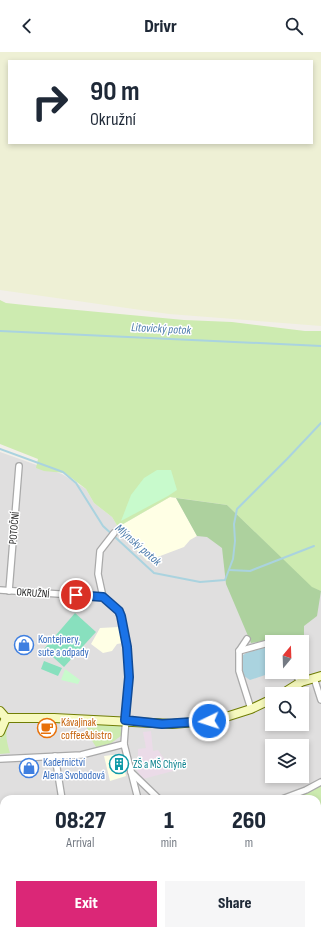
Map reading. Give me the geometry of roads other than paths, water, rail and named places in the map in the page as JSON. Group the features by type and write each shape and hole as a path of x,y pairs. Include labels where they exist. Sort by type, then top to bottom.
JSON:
{"street":[{"name":"POTOČNÍ","path":"9,591 19,466"},
{"path":"114,533 100,551 98,574 103,597 119,611 121,616 127,647 129,677 124,744 137,795"},
{"name":"OKRUŽNÍ","path":"0,590 103,597"},
{"path":"246,639 239,651 239,671 251,709"},
{"path":"239,651 265,644"},
{"path":"293,687 301,682 317,677 321,700"},
{"path":"0,732 3,714 30,717 125,720 162,724 209,721 251,709 265,702"},
{"path":"0,759 81,755 124,744"},
{"path":"55,756 61,795"},
{"path":"131,772 155,795"},
{"path":"293,795 321,782"}],"water":[{"path":"265,648 265,675 250,680 244,676 241,662 242,656 246,653"}],"waterway":[{"name":"Litovický potok","path":"0,331 321,346"},
{"name":"Mlýnský potok","path":"0,449 63,472 76,483 103,526 154,573 200,582 225,580 233,559 235,541 234,524 237,509 321,423"},
{"path":"229,570 250,571 314,546"}],"place":[{"name":"Kontejnery, sute a odpady","path":"24,645"},
{"name":"KávaJinak coffee&bistro","path":"47,728"},
{"name":"ZŠ a MŠ Chýně","path":"119,764"},
{"name":"Kadeřnictví Alena Svobodová","path":"29,768"}]}
